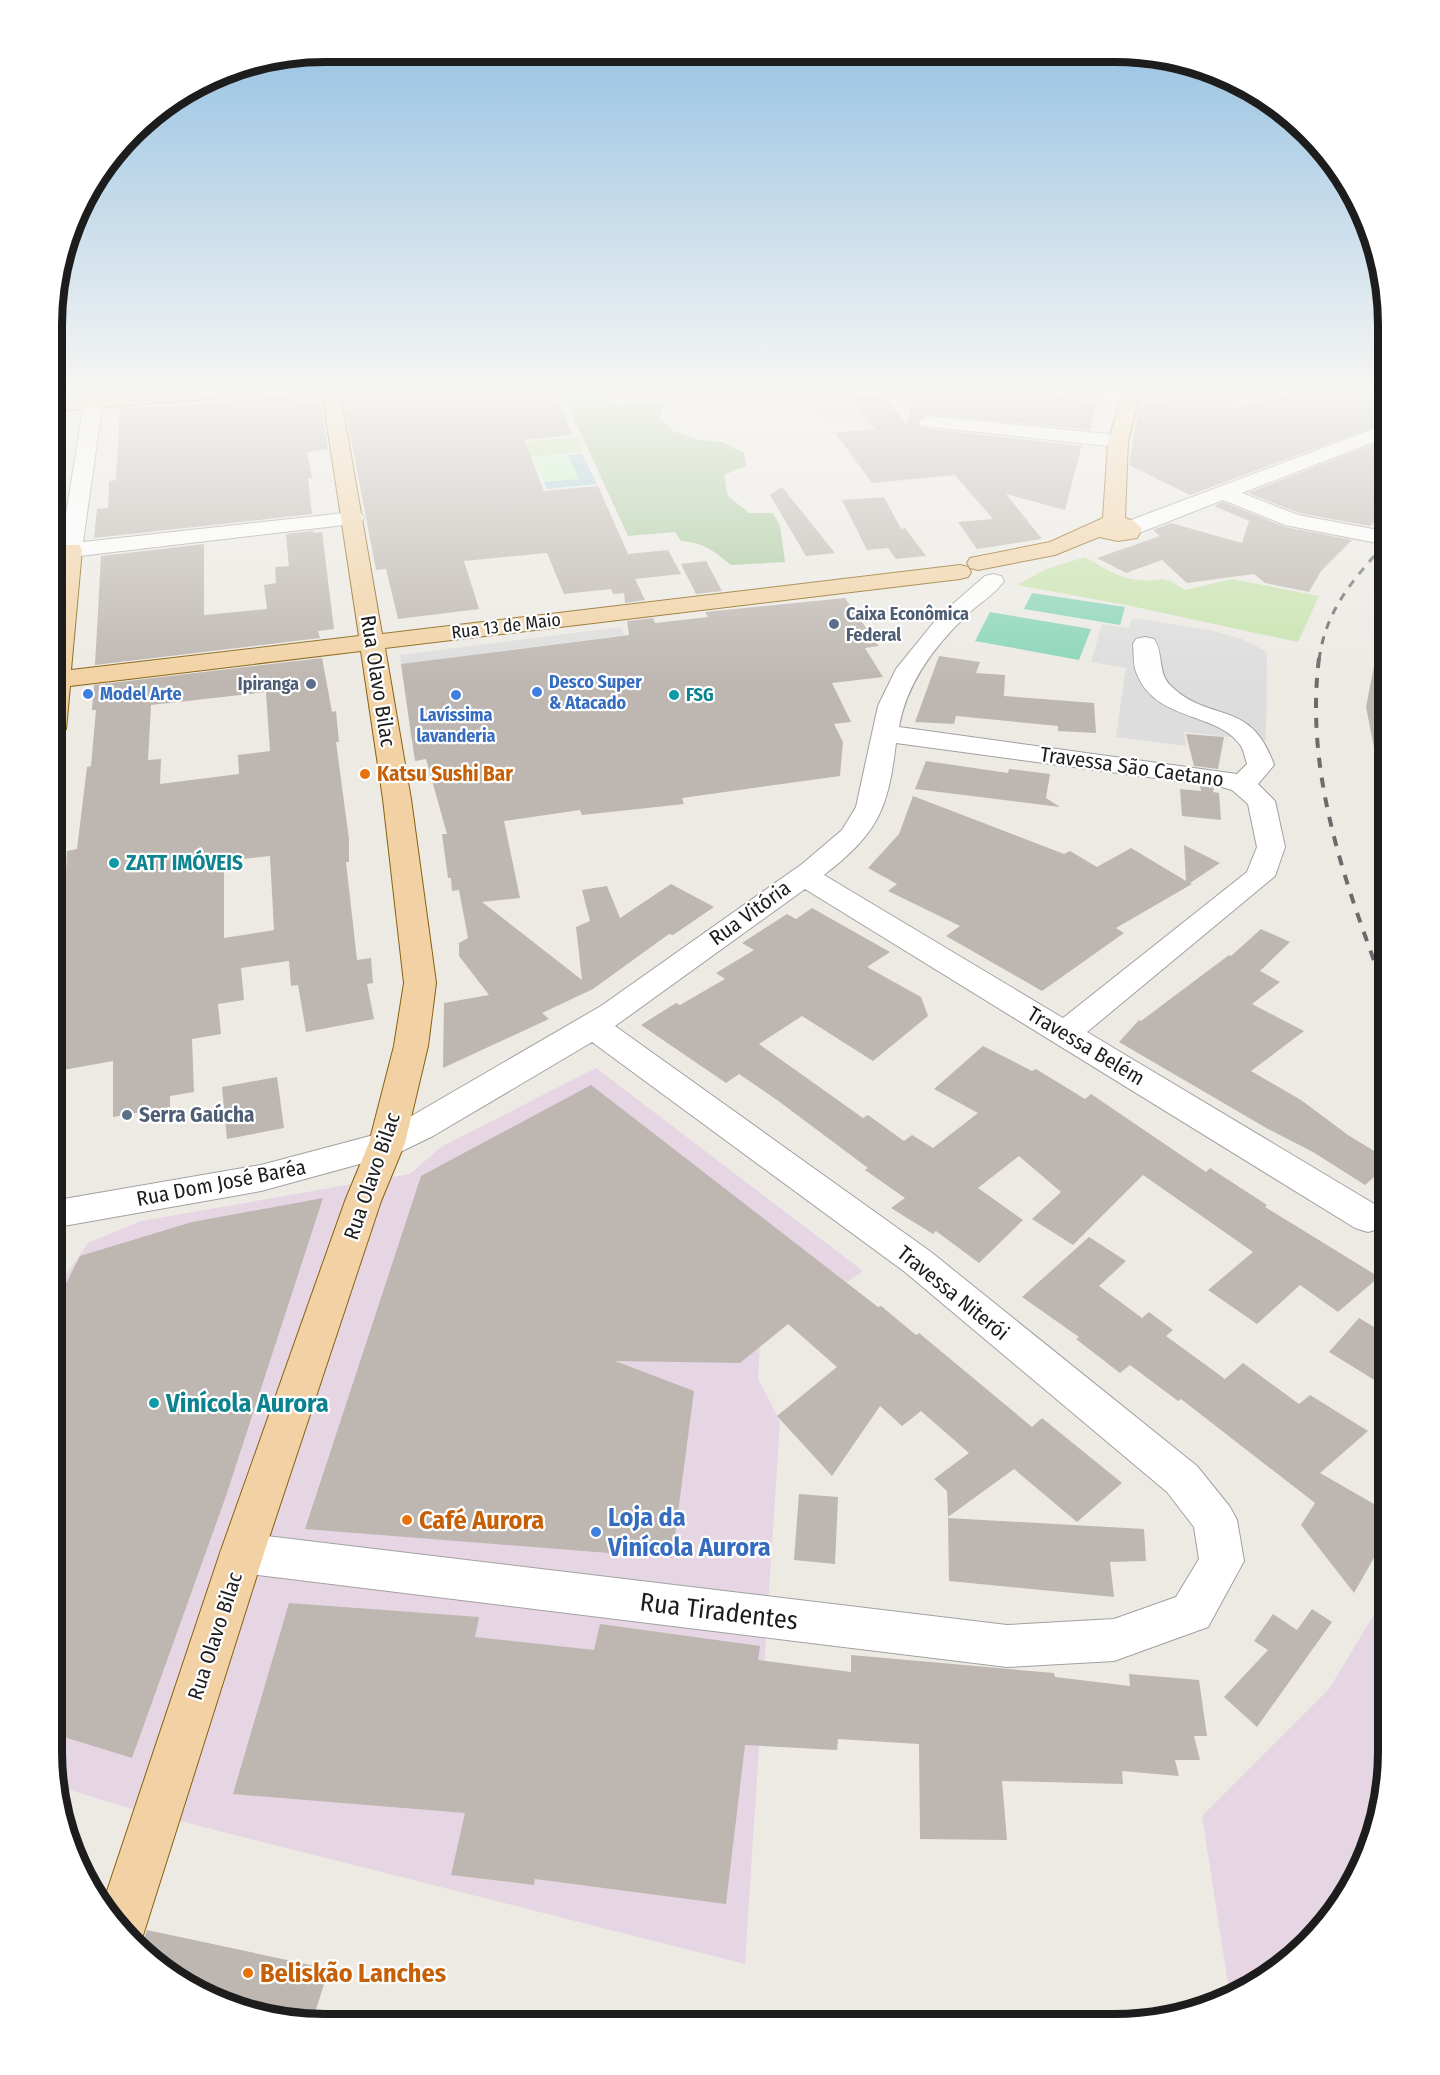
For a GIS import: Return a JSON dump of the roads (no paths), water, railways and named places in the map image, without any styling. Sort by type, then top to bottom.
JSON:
[{"type":"main road","name":"Rua Olavo Bilac","points":[[124,1920],[242,1553],[363,1201],[387,1143],[411,1046],[420,983],[372,641],[348,489]]},
{"type":"main road","points":[[1117,489],[1117,528]]},
{"type":"main road","name":"Rua 13 de Maio","points":[[62,678],[372,641],[982,574],[1117,528]]},
{"type":"street","points":[[75,489],[62,551],[353,518]]},
{"type":"street","points":[[1117,528],[1235,489]]},
{"type":"street","points":[[1224,493],[1293,520],[1378,536]]},
{"type":"street","name":"Rua Vitória","points":[[387,1143],[593,1026],[803,875],[851,837],[867,816],[876,798],[884,733],[892,706],[913,664],[964,603],[982,574]]},
{"type":"street","points":[[1145,644],[1146,666],[1150,679],[1161,693],[1242,730],[1259,749],[1261,765],[1242,784]]},
{"type":"street","name":"Travessa São Caetano","points":[[884,733],[1225,779],[1242,784],[1262,801],[1271,847],[1260,876],[1065,1033]]},
{"type":"street","name":"Travessa Belém","points":[[803,875],[1368,1218]]},
{"type":"street","name":"Travessa Niterói","points":[[593,1026],[918,1262],[1182,1479],[1215,1520],[1222,1561],[1192,1612]]},
{"type":"street","name":"Rua Dom José Baréa","points":[[62,1213],[254,1179],[326,1163],[387,1143]]},
{"type":"street","name":"Rua Tiradentes","points":[[242,1553],[1007,1646],[1114,1640],[1192,1612]]},
{"type":"railway","points":[[1319,660],[1328,624],[1336,608],[1354,580],[1378,552]]},
{"type":"railway","points":[[1319,658],[1316,703],[1318,747],[1324,790],[1345,875],[1378,970]]},
{"type":"place","name":"Caixa Econômica Federal","points":[[834,624]]},
{"type":"place","name":"Ipiranga","points":[[311,684]]},
{"type":"place","name":"Desco Super & Atacado","points":[[537,692]]},
{"type":"place","name":"Model Arte","points":[[88,694]]},
{"type":"place","name":"Lavíssima lavanderia","points":[[456,695]]},
{"type":"place","name":"FSG","points":[[674,695]]},
{"type":"place","name":"Katsu Sushi Bar","points":[[365,774]]},
{"type":"place","name":"ZATT IMÓVEIS","points":[[114,863]]},
{"type":"place","name":"Serra Gaúcha","points":[[127,1115]]},
{"type":"place","name":"Vinícola Aurora","points":[[154,1403]]},
{"type":"place","name":"Café Aurora","points":[[407,1520]]},
{"type":"place","name":"Loja da Vinícola Aurora","points":[[596,1532]]},
{"type":"place","name":"Beliskão Lanches","points":[[248,1973]]}]
